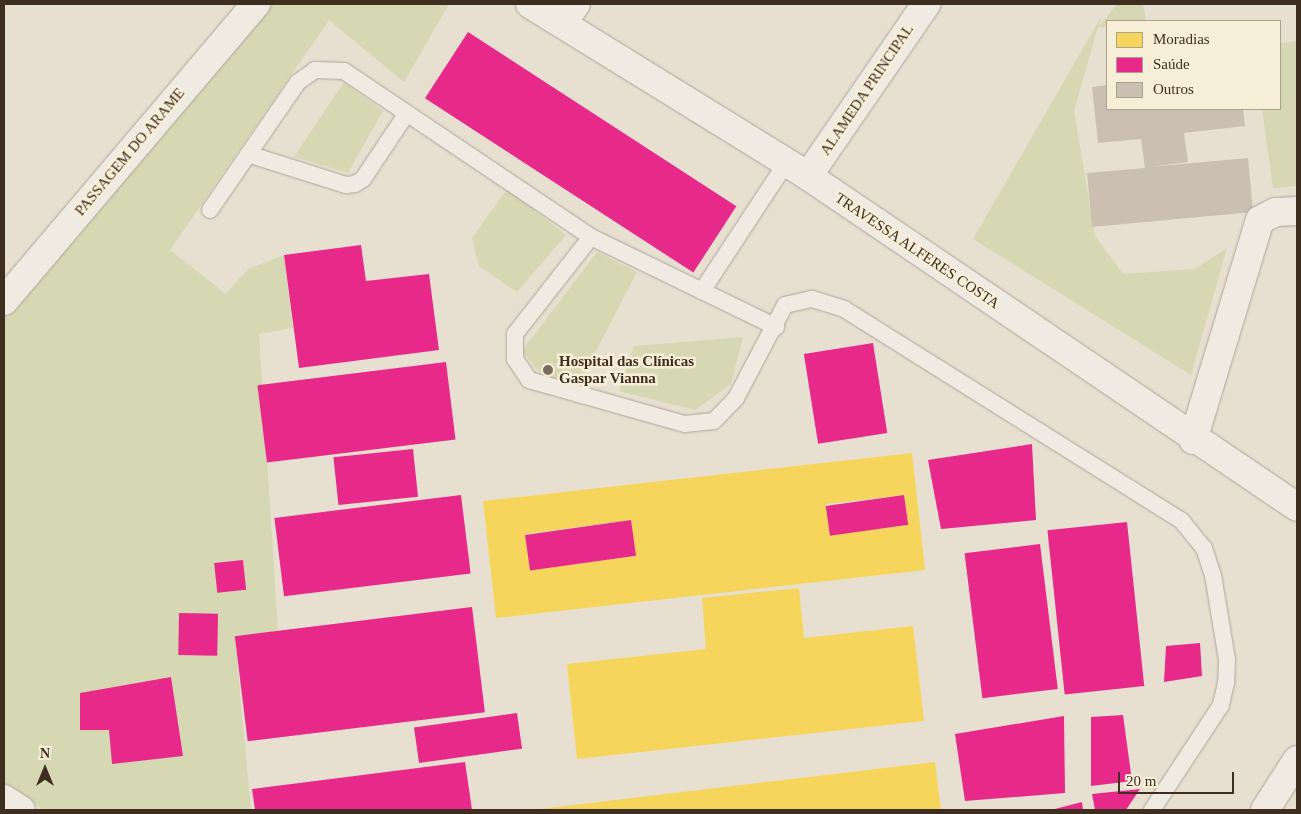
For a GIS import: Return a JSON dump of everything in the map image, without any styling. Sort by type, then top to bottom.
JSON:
[{"type":"street","name":"PASSAGEM DO ARAME","points":[[4,301],[256,4]]},
{"type":"street","name":"TRAVESSA ALFERES COSTA","points":[[530,4],[569,14],[1193,440],[1297,507]]},
{"type":"street","name":"ALAMEDA PRINCIPAL","points":[[797,170],[926,4]]},
{"type":"street","points":[[1193,440],[1260,220],[1276,212],[1297,210]]},
{"type":"street","points":[[1265,810],[1297,760]]},
{"type":"street","points":[[4,799],[21,810]]},
{"type":"lane","points":[[210,210],[298,82],[315,70],[344,71],[591,237],[776,327]]},
{"type":"lane","points":[[248,154],[346,185],[355,184],[363,179],[407,113]]},
{"type":"lane","points":[[702,291],[797,170]]},
{"type":"lane","points":[[591,237],[515,334],[515,359],[529,380],[685,424],[714,421],[736,398],[776,327],[785,305],[812,299],[844,309],[1181,520],[1204,548],[1213,575],[1228,660],[1226,683],[1221,705],[1152,810]]},
{"type":"green space","points":[[266,4],[449,4],[404,82],[329,20],[170,250],[226,294],[248,269],[284,255],[293,328],[259,334],[278,632],[235,637],[251,810],[43,810],[4,784],[4,313]]},
{"type":"green space","points":[[1117,4],[1143,4],[1146,20],[1106,20],[1106,27],[1098,27],[1074,111],[1095,236],[1123,274],[1195,269],[1227,248],[1191,375],[973,239],[1101,17],[1099,26]]},
{"type":"green space","points":[[1297,41],[1297,186],[1273,188],[1262,110],[1281,110],[1281,43]]},
{"type":"green space","points":[[344,82],[383,111],[348,173],[294,157]]},
{"type":"green space","points":[[507,189],[566,235],[517,292],[479,266],[472,238]]},
{"type":"green space","points":[[597,252],[637,272],[579,384],[541,374],[522,351]]},
{"type":"green space","points":[[743,337],[731,384],[695,410],[619,391],[634,346]]},
{"type":"building: Moradias","points":[[912,453],[925,570],[496,618],[483,501]],"holes":[[[904,495],[908,525],[830,534],[826,504]],[[631,520],[636,556],[530,570],[525,534]]]},
{"type":"building: Moradias","points":[[799,588],[804,638],[913,626],[924,721],[577,759],[567,664],[706,649],[702,598]]},
{"type":"building: Moradias","points":[[935,762],[941,810],[540,810],[540,809]]},
{"type":"building: Saúde","points":[[468,32],[736,206],[693,273],[425,98]]},
{"type":"building: Saúde","points":[[361,245],[366,281],[429,274],[439,350],[299,368],[284,255]]},
{"type":"building: Saúde","points":[[873,343],[887,433],[818,444],[804,354]]},
{"type":"building: Saúde","points":[[446,362],[456,439],[267,463],[257,385]]},
{"type":"building: Saúde","points":[[1032,444],[1036,520],[941,529],[928,460]]},
{"type":"building: Saúde","points":[[413,449],[418,497],[338,505],[333,457]]},
{"type":"building: Saúde","points":[[461,495],[471,573],[284,596],[274,518]]},
{"type":"building: Saúde","points":[[904,495],[908,525],[830,536],[826,506]]},
{"type":"building: Saúde","points":[[631,520],[636,556],[530,571],[525,535]]},
{"type":"building: Saúde","points":[[1127,522],[1144,686],[1065,694],[1047,530]]},
{"type":"building: Saúde","points":[[1040,544],[1058,689],[982,698],[965,553]]},
{"type":"building: Saúde","points":[[243,560],[246,590],[217,593],[214,563]]},
{"type":"building: Saúde","points":[[472,607],[485,712],[248,741],[235,636]]},
{"type":"building: Saúde","points":[[179,613],[218,614],[217,656],[178,655]]},
{"type":"building: Saúde","points":[[1200,643],[1202,676],[1164,682],[1166,646]]},
{"type":"building: Saúde","points":[[171,677],[183,756],[112,764],[109,730],[80,730],[80,693]]},
{"type":"building: Saúde","points":[[517,713],[522,749],[419,763],[414,727]]},
{"type":"building: Saúde","points":[[1123,715],[1132,781],[1091,786],[1091,717]]},
{"type":"building: Saúde","points":[[1064,716],[1065,793],[965,801],[955,734]]},
{"type":"building: Saúde","points":[[465,762],[472,810],[255,810],[252,789]]},
{"type":"building: Saúde","points":[[1140,789],[1126,810],[1095,810],[1092,794]]},
{"type":"building: Saúde","points":[[1082,802],[1083,810],[1051,810]]},
{"type":"building: Outros","points":[[1106,85],[1106,110],[1243,110],[1245,126],[1184,133],[1188,162],[1148,167],[1248,158],[1253,212],[1092,227],[1087,173],[1145,168],[1141,139],[1098,143],[1092,87]]},
{"type":"place","name":"Hospital das Clínicas Gaspar Vianna","points":[[548,370]]}]
